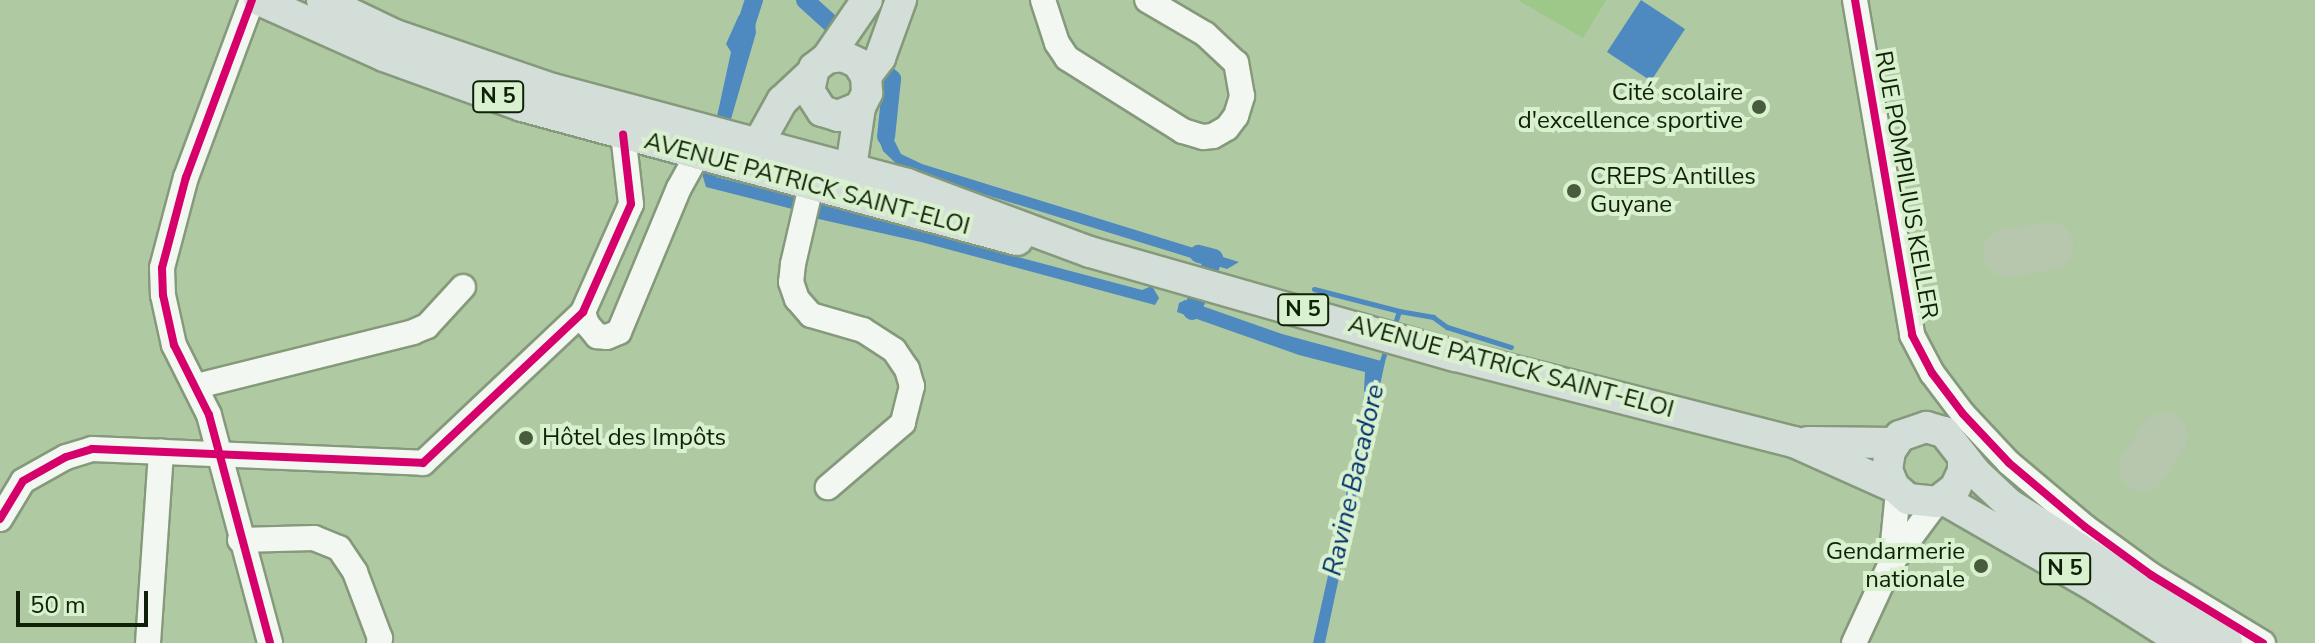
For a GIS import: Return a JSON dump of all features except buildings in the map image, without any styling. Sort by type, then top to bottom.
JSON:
[{"type":"main road","name":"AVENUE PATRICK SAINT-ELOI","points":[[259,0],[384,56],[624,144],[697,156],[751,156],[851,168],[907,184],[1090,252],[1456,356],[1794,442],[1896,489]]},
{"type":"main road","name":"AVENUE PATRICK SAINT-ELOI","points":[[322,0],[395,35],[482,65],[553,89],[720,135],[813,190],[1035,245],[1090,252]]},
{"type":"main road","points":[[859,114],[838,116],[822,111],[809,91],[830,52],[867,0]]},
{"type":"main road","points":[[813,190],[845,180],[851,168],[859,114],[873,69],[901,0]]},
{"type":"main road","points":[[720,135],[743,126],[782,101],[830,52]]},
{"type":"main road","points":[[830,52],[873,69]]},
{"type":"main road","points":[[751,156],[782,101]]},
{"type":"main road","points":[[859,114],[879,160],[907,184]]},
{"type":"main road","points":[[1917,428],[1935,429],[1951,438],[1963,458],[1960,480],[1940,501],[1919,503],[1896,489],[1887,460],[1894,443],[1917,428]]},
{"type":"main road","name":"AVENUE PATRICK SAINT-ELOI","points":[[1794,442],[1894,443]]},
{"type":"main road","name":"N 5","points":[[1963,458],[2009,504],[2035,523],[2227,643]]},
{"type":"main road","name":"N 5","points":[[1940,501],[2096,587],[2184,643]]},
{"type":"street","points":[[252,0],[186,177],[162,268],[163,295],[174,345],[197,386],[221,454],[240,540],[270,643]]},
{"type":"street","points":[[1043,0],[1057,43],[1067,58],[1183,131],[1203,137],[1213,136],[1227,128],[1236,116],[1242,96],[1236,63],[1205,34],[1147,0]]},
{"type":"street","name":"RUE POMPILIUS KELLER","points":[[1855,0],[1912,335],[1932,373],[1963,414],[2009,463],[2085,527],[2151,575],[2263,643]]},
{"type":"street","points":[[0,519],[23,481],[66,457],[92,449],[423,463],[583,312],[631,204],[624,144]]},
{"type":"street","points":[[583,312],[587,324],[597,336],[607,337],[619,332],[679,188],[697,156]]},
{"type":"street","points":[[813,190],[791,282],[797,299],[811,315],[863,330],[894,350],[907,369],[912,386],[903,423],[828,487]]},
{"type":"street","points":[[197,386],[413,332],[427,326],[463,287]]},
{"type":"street","points":[[148,643],[161,451]]},
{"type":"street","points":[[1890,565],[1896,489]]},
{"type":"street","points":[[1854,643],[1890,565],[1940,501]]},
{"type":"street","points":[[240,540],[314,538],[339,548],[355,572],[380,638],[379,643]]},
{"type":"green space","points":[[1518,0],[1606,0],[1583,38]]},
{"type":"water","points":[[1641,0],[1685,29],[1651,81],[1607,52]]},
{"type":"water","points":[[739,15],[755,22],[756,33],[731,119],[716,121],[731,52],[726,44]]},
{"type":"water","points":[[884,114],[897,118],[893,138],[901,154],[922,164],[1239,262],[1227,269],[902,169],[883,151],[879,140]]},
{"type":"water","points":[[700,167],[714,171],[716,177],[802,199],[800,211],[706,187]]},
{"type":"water","points":[[819,204],[1142,290],[1152,286],[1159,298],[1155,305],[921,242],[814,218]]},
{"type":"water","points":[[1185,300],[1282,334],[1385,362],[1325,643],[1313,643],[1353,463],[1363,409],[1365,372],[1299,355],[1177,312],[1179,303]]},
{"type":"waterway","name":"Ravine Bacadore","points":[[741,40],[754,0]]},
{"type":"waterway","points":[[805,0],[849,40]]},
{"type":"waterway","points":[[868,58],[892,79],[886,137]]},
{"type":"waterway","points":[[1192,311],[1214,258],[1199,254]]},
{"type":"waterway","points":[[1314,289],[1399,311],[1393,329]]},
{"type":"waterway","points":[[1399,311],[1433,317],[1447,327],[1511,347]]},
{"type":"waterway","points":[[1380,367],[1387,346]]},
{"type":"taxiway","points":[[2007,253],[2049,246]]},
{"type":"taxiway","points":[[2143,468],[2164,436]]},
{"type":"cycle path","points":[[252,0],[186,177],[162,268],[163,295],[174,345],[209,415],[270,643]]},
{"type":"cycle path","points":[[1855,0],[1912,335],[1932,373],[1963,414],[2009,463],[2085,527],[2151,575],[2263,643]]},
{"type":"cycle path","points":[[0,519],[23,481],[66,457],[92,449],[423,463],[583,312],[631,204],[623,134]]},
{"type":"place","name":"Cité scolaire d'excellence sportive","points":[[1759,107]]},
{"type":"place","name":"CREPS Antilles Guyane","points":[[1574,191]]},
{"type":"place","name":"Hôtel des Impôts","points":[[526,438]]},
{"type":"place","name":"Gendarmerie nationale","points":[[1981,566]]}]
